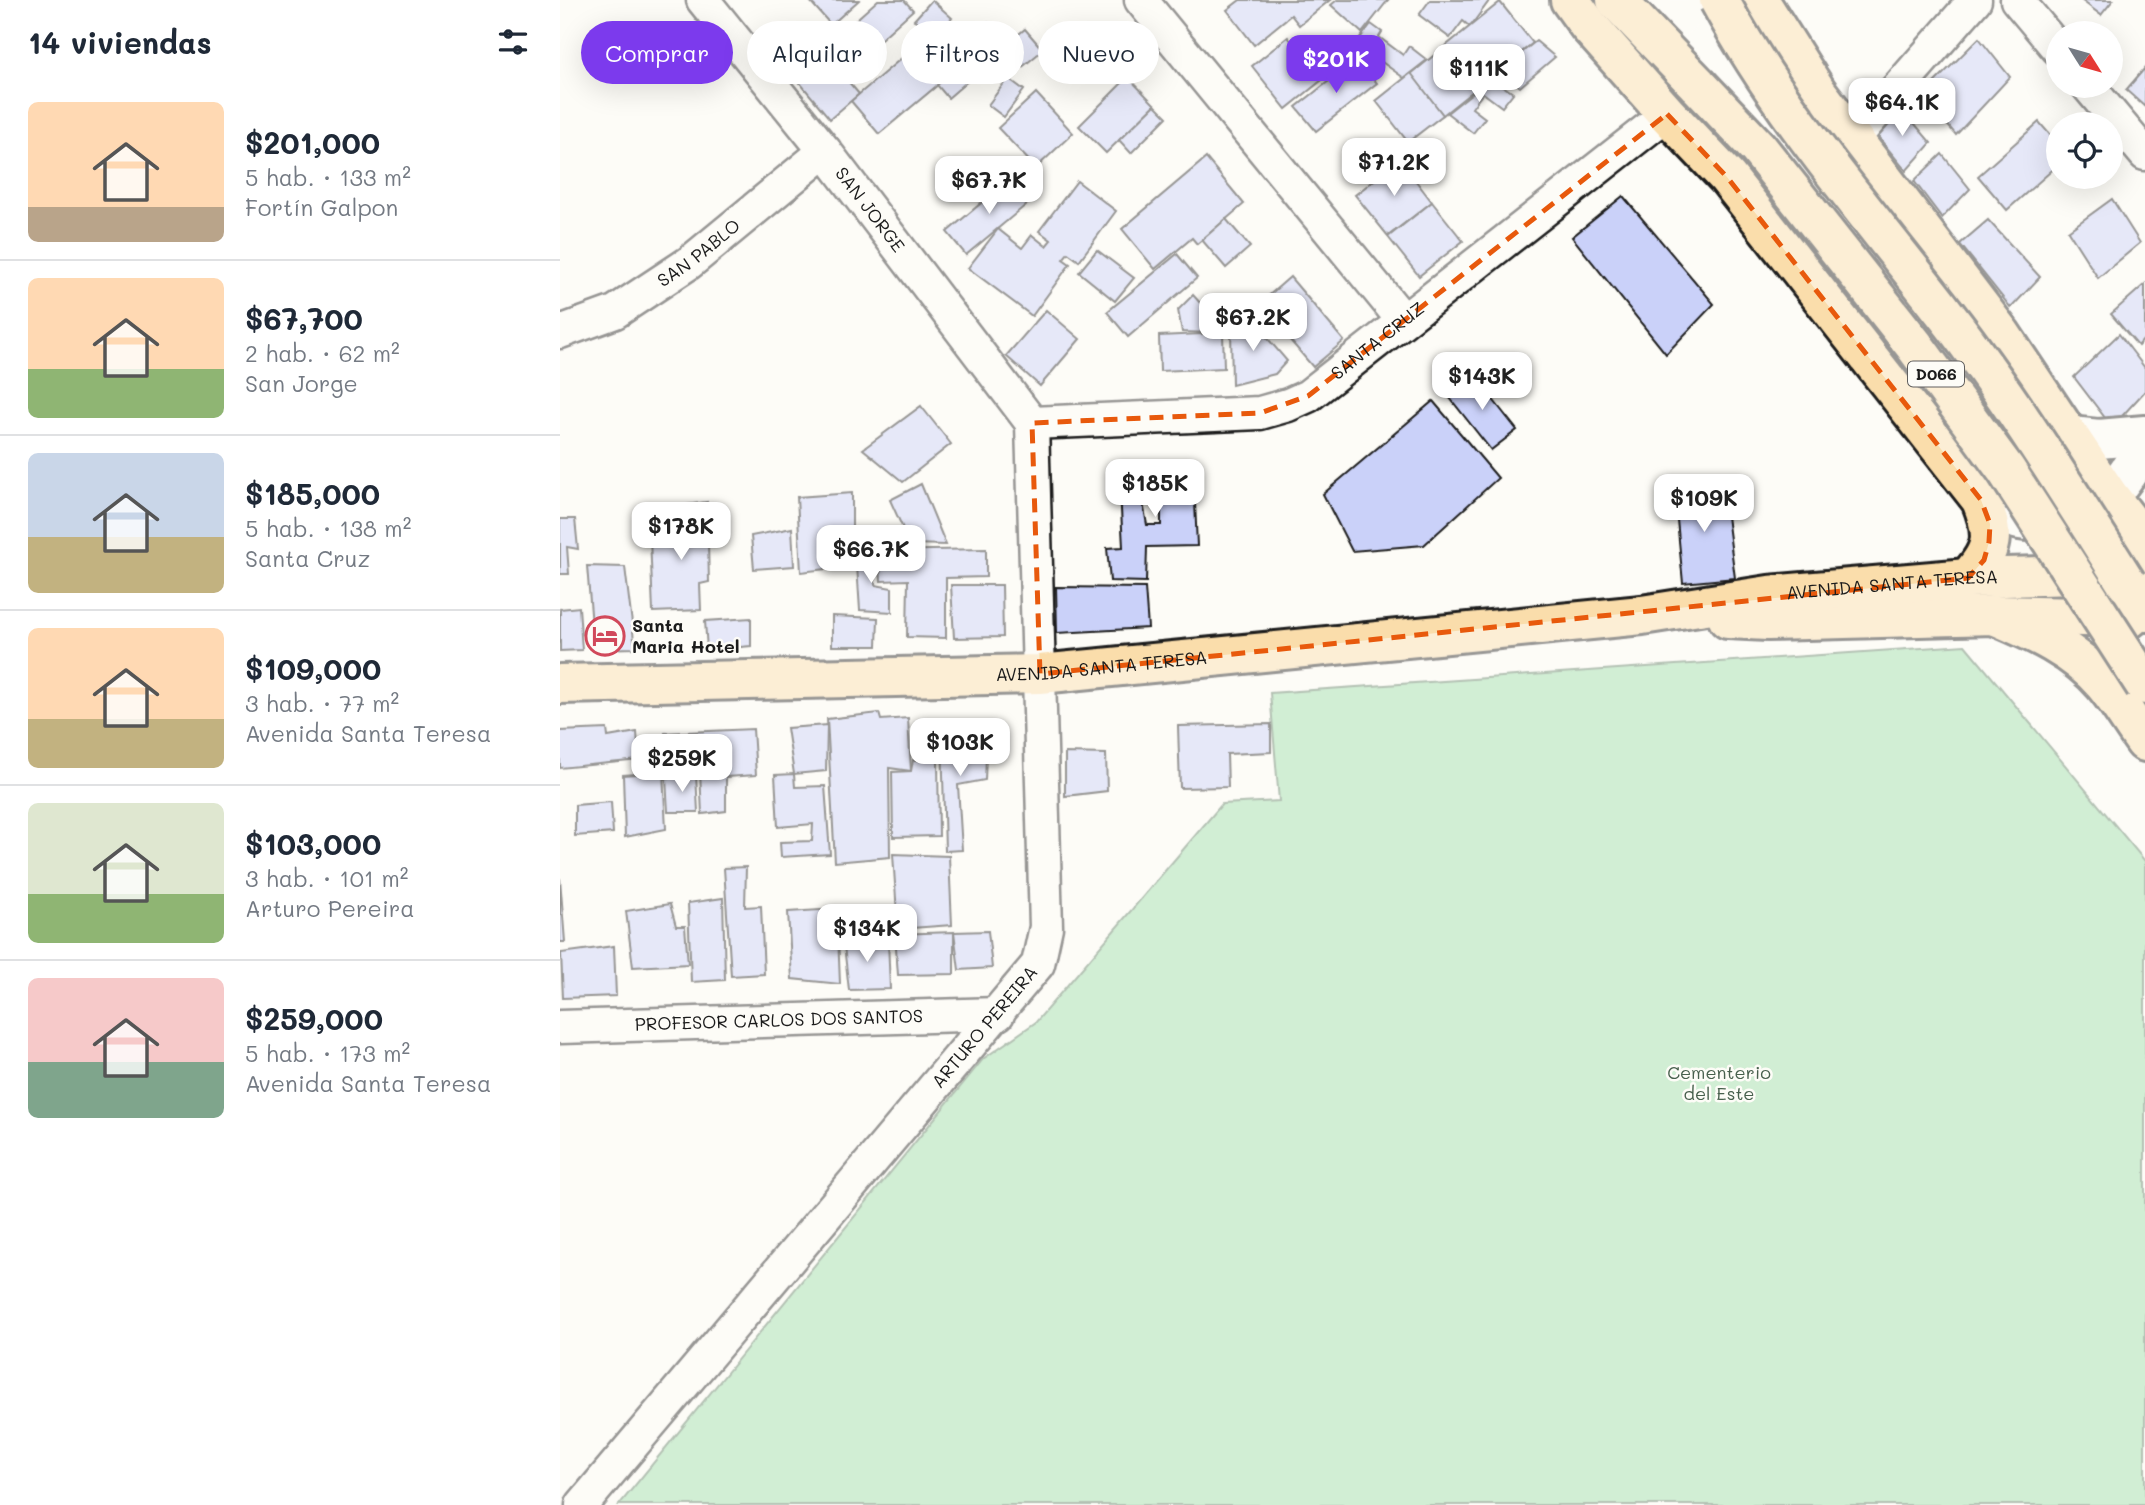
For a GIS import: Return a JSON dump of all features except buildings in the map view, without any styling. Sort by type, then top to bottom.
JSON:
[{"type":"main road","points":[[1570,0],[1588,25],[1727,177],[1981,500],[1990,524],[1989,542],[1984,559],[1968,578]]},
{"type":"main road","name":"D066","points":[[1616,0],[1758,148],[1914,345],[2006,470],[2145,685]]},
{"type":"main road","name":"D066","points":[[1719,0],[1740,38],[1794,121],[1948,317],[2037,444],[2145,612]]},
{"type":"main road","points":[[1759,0],[1818,92],[1972,295],[2071,436],[2109,496],[2145,542]]},
{"type":"main road","points":[[2071,436],[2099,439],[2145,435]]},
{"type":"main road","points":[[1981,500],[1999,512],[2022,521],[2057,518],[2092,507],[2109,496],[2145,448]]},
{"type":"main road","name":"AVENIDA SANTA TERESA","points":[[560,684],[1040,674],[1642,615],[1769,595],[1968,578],[2145,573]]},
{"type":"main road","name":"AVENIDA SANTA TERESA","points":[[1642,615],[1769,621],[1994,615],[2145,618]]},
{"type":"main road","points":[[1994,615],[2030,630],[2079,660],[2103,684],[2145,742]]},
{"type":"street","name":"SAN JORGE","points":[[703,0],[825,151],[1032,423]]},
{"type":"street","points":[[1141,0],[1403,320]]},
{"type":"street","points":[[1854,138],[1975,0]]},
{"type":"street","points":[[2017,0],[2046,35]]},
{"type":"street","points":[[2098,98],[2145,154]]},
{"type":"street","name":"SANTA CRUZ","points":[[1032,423],[1269,411],[1308,396],[1667,114]]},
{"type":"street","name":"SAN PABLO","points":[[560,332],[615,312],[689,263],[825,151]]},
{"type":"street","name":"ARTURO PEREIRA","points":[[582,1505],[1038,964],[1046,927],[1032,423]]},
{"type":"street","name":"PROFESOR CARLOS DOS SANTOS","points":[[560,1027],[998,1014]]},
{"type":"highlighted area","points":[[1667,114],[1727,177],[1981,500],[1990,524],[1989,542],[1984,560],[1968,578],[1040,674],[1032,423],[1260,413],[1308,396]]},
{"type":"green space","name":"Cementerio del Este","points":[[1965,645],[2145,861],[2145,1505],[619,1505],[983,1059],[1036,1022],[1222,804],[1279,801],[1270,693]]},
{"type":"pier","points":[[1633,0],[1700,0],[1707,18],[1684,38],[1663,29]]},
{"type":"place","name":"Santa Maria Hotel","points":[[605,636]]}]
